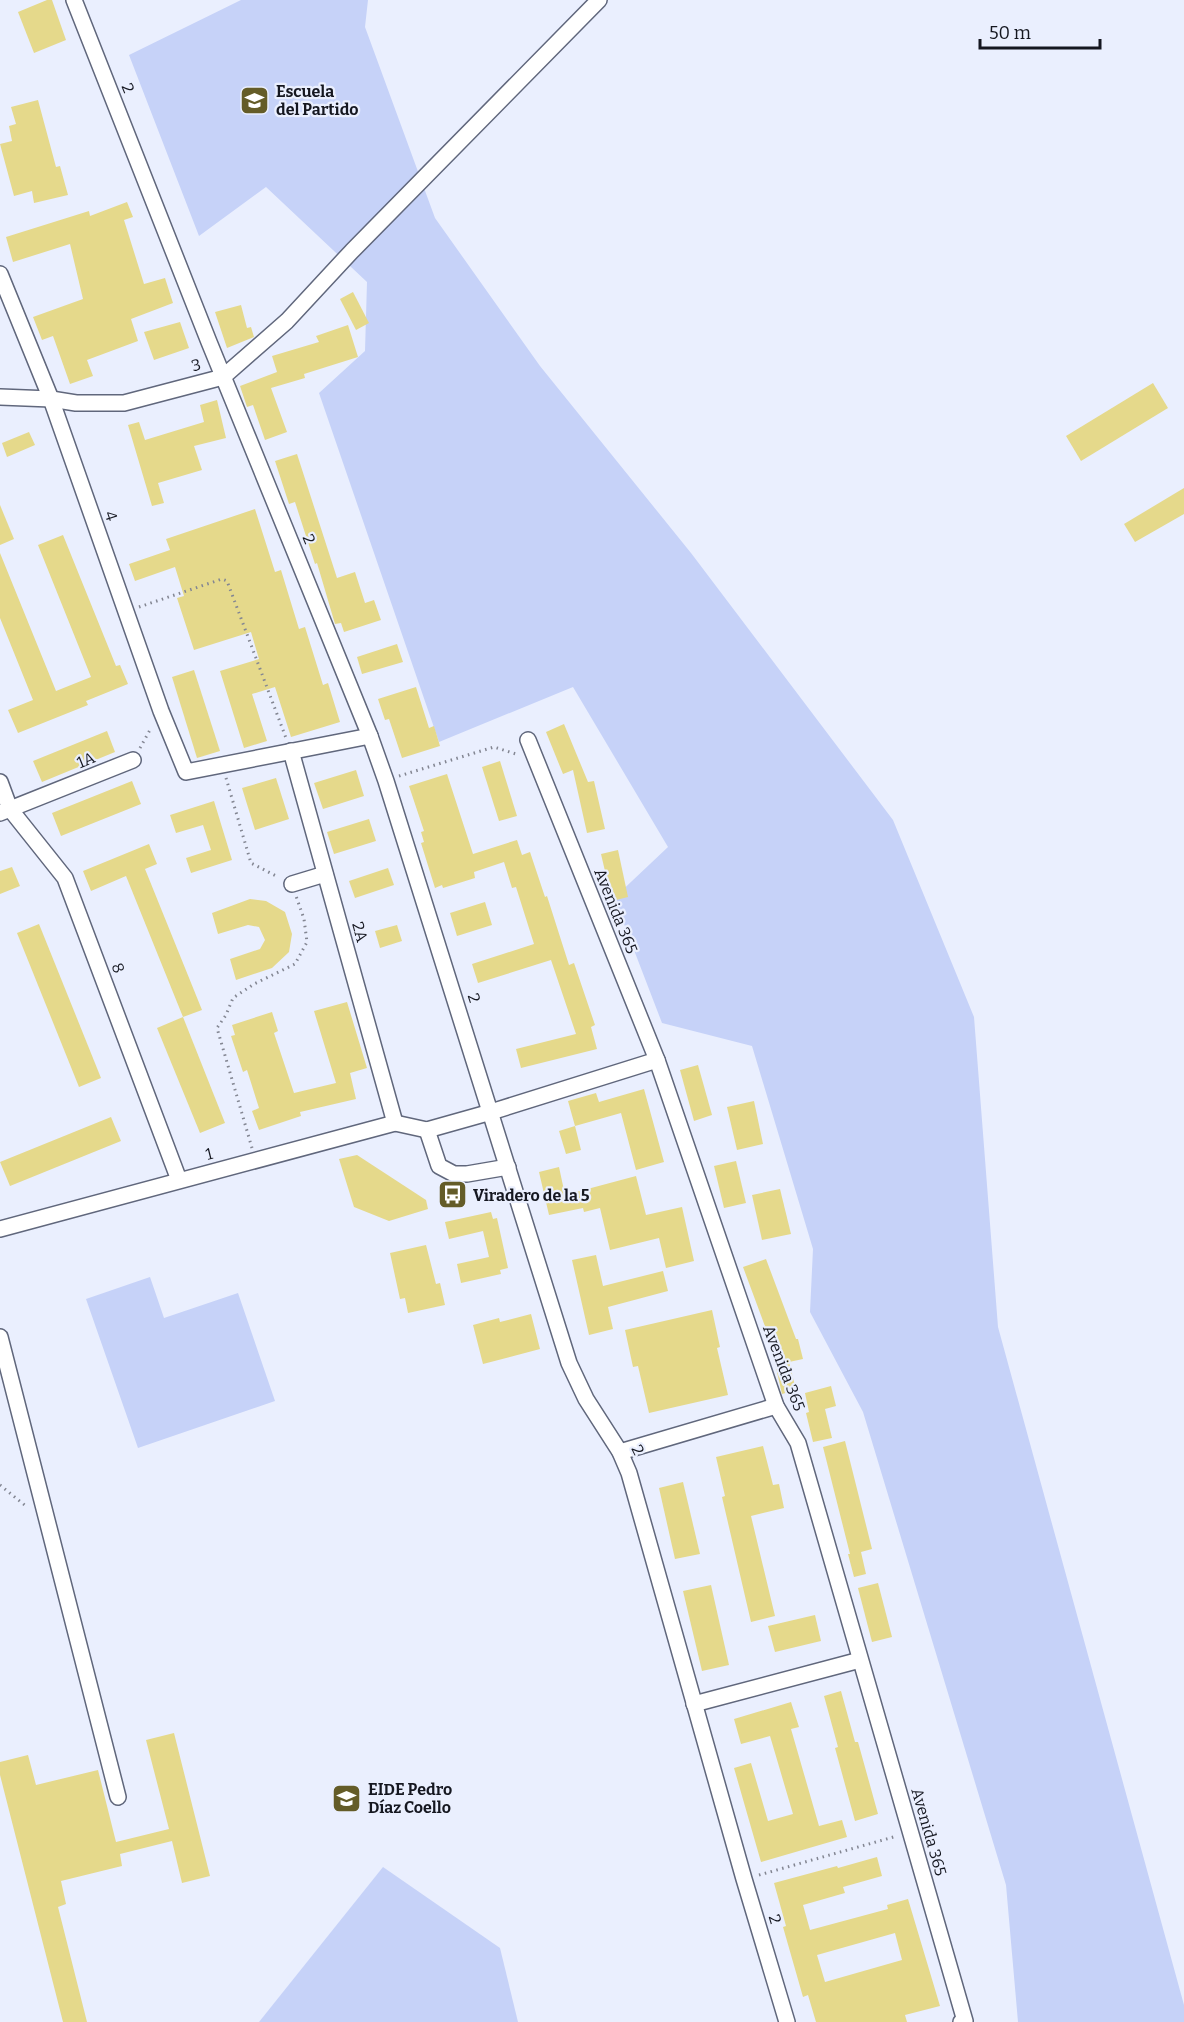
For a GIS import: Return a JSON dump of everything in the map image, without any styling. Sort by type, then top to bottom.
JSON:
[{"type":"street","name":"2","points":[[74,0],[223,377],[370,736],[386,781],[569,1363],[586,1399],[620,1452],[629,1473],[787,2022]]},
{"type":"street","name":"3","points":[[0,397],[51,399],[76,403],[124,403],[223,377],[286,321],[599,0]]},
{"type":"street","name":"4","points":[[0,274],[51,399],[160,711],[186,772],[222,765]]},
{"type":"street","points":[[222,765],[370,736]]},
{"type":"street","name":"Avenida 365","points":[[528,740],[657,1060],[776,1406],[798,1443],[963,2021]]},
{"type":"street","name":"2A","points":[[291,751],[395,1123]]},
{"type":"street","name":"1A","points":[[5,812],[133,760]]},
{"type":"street","name":"8","points":[[0,782],[5,812],[65,878],[179,1180]]},
{"type":"street","points":[[292,884],[325,874]]},
{"type":"street","name":"1","points":[[0,1228],[395,1123],[427,1130],[657,1060]]},
{"type":"street","points":[[427,1130],[439,1166],[454,1174],[508,1167]]},
{"type":"street","points":[[0,1337],[118,1797]]},
{"type":"street","points":[[620,1452],[776,1406]]},
{"type":"street","points":[[694,1704],[860,1660]]},
{"type":"path","points":[[126,611],[222,579],[227,581],[291,751]]},
{"type":"path","points":[[133,760],[160,711]]},
{"type":"path","points":[[386,781],[494,747],[536,760]]},
{"type":"path","points":[[222,765],[251,863],[292,884],[304,919],[307,942],[295,964],[254,984],[233,998],[226,1015],[217,1028],[255,1161]]},
{"type":"path","points":[[0,1485],[49,1524]]},
{"type":"path","points":[[744,1879],[910,1832]]},
{"type":"shaded area","points":[[241,0],[368,0],[365,27],[435,218],[540,366],[691,553],[893,820],[974,1017],[998,1327],[1184,2005],[1184,2022],[1018,2022],[1006,1885],[863,1412],[810,1312],[813,1249],[752,1046],[662,1023],[614,898],[668,847],[573,687],[439,742],[319,393],[365,351],[367,282],[266,187],[199,236],[129,55]]},
{"type":"shaded area","points":[[150,1277],[164,1318],[238,1293],[275,1401],[138,1448],[86,1299]]},
{"type":"shaded area","points":[[383,1867],[500,1948],[518,2022],[259,2022]]},
{"type":"building","points":[[52,0],[66,40],[34,53],[18,12]]},
{"type":"building","points":[[38,100],[56,167],[60,166],[68,195],[34,203],[32,191],[14,196],[0,144],[12,141],[9,126],[16,124],[11,107]]},
{"type":"building","points":[[127,202],[133,217],[124,220],[144,284],[165,278],[173,303],[131,319],[138,341],[87,360],[93,376],[70,384],[53,336],[42,340],[33,317],[83,299],[70,244],[13,262],[6,237],[89,211],[90,216]]},
{"type":"building","points":[[353,292],[369,323],[356,330],[340,299]]},
{"type":"building","points":[[241,305],[247,328],[251,327],[254,337],[227,348],[215,312]]},
{"type":"building","points":[[180,322],[189,348],[154,360],[144,332]]},
{"type":"building","points":[[348,325],[358,357],[304,374],[305,378],[271,388],[287,432],[265,440],[253,405],[247,407],[240,386],[277,372],[272,356],[319,342],[316,336]]},
{"type":"building","points":[[1153,383],[1168,408],[1081,461],[1066,436]]},
{"type":"building","points":[[217,400],[226,438],[194,446],[202,470],[158,483],[164,503],[152,506],[128,425],[139,422],[145,440],[204,422],[200,405]]},
{"type":"building","points":[[29,432],[35,445],[7,457],[2,443]]},
{"type":"building","points":[[297,454],[337,578],[355,572],[365,603],[374,600],[381,620],[344,632],[341,623],[335,624],[317,563],[315,564],[295,502],[289,504],[275,461]]},
{"type":"building","points":[[1184,488],[1184,514],[1135,542],[1124,524]]},
{"type":"building","points":[[0,505],[14,539],[0,545]]},
{"type":"building","points":[[255,509],[275,572],[281,570],[299,629],[305,627],[323,685],[328,683],[340,722],[291,737],[275,687],[252,694],[267,741],[244,748],[220,671],[259,659],[251,632],[194,650],[177,598],[184,596],[175,567],[135,581],[129,564],[170,550],[166,539]]},
{"type":"building","points":[[63,535],[116,666],[120,665],[128,684],[86,701],[88,705],[18,733],[8,710],[33,700],[0,618],[0,553],[56,691],[91,677],[38,545]]},
{"type":"building","points":[[397,644],[403,662],[362,674],[357,657]]},
{"type":"building","points":[[194,670],[220,751],[197,758],[172,677]]},
{"type":"building","points":[[416,687],[429,728],[434,726],[440,746],[402,758],[389,719],[385,720],[378,699]]},
{"type":"building","points":[[564,724],[588,782],[594,781],[605,829],[587,833],[573,770],[563,774],[546,732]]},
{"type":"building","points":[[107,731],[115,752],[42,782],[33,761]]},
{"type":"building","points":[[500,761],[517,816],[499,821],[482,767]]},
{"type":"building","points":[[356,770],[364,796],[323,809],[314,783]]},
{"type":"building","points":[[447,774],[473,854],[517,840],[522,855],[530,852],[569,965],[574,963],[595,1025],[591,1027],[597,1049],[521,1068],[516,1049],[576,1034],[551,960],[478,983],[472,964],[534,944],[516,887],[512,888],[504,862],[474,872],[475,878],[443,888],[442,885],[435,888],[421,843],[424,842],[421,832],[424,831],[409,786]]},
{"type":"building","points":[[276,778],[289,819],[255,830],[242,788]]},
{"type":"building","points":[[132,781],[141,804],[61,836],[52,813]]},
{"type":"building","points":[[214,801],[232,860],[191,873],[186,858],[211,850],[203,825],[176,833],[170,815]]},
{"type":"building","points":[[369,819],[376,841],[334,854],[327,832]]},
{"type":"building","points":[[149,844],[157,864],[145,869],[202,1010],[183,1017],[126,876],[91,891],[83,871]]},
{"type":"building","points":[[618,850],[628,897],[612,901],[601,854]]},
{"type":"building","points":[[12,867],[20,886],[0,894],[0,871]]},
{"type":"building","points":[[388,868],[394,885],[355,898],[349,881]]},
{"type":"building","points":[[250,899],[266,901],[285,912],[292,934],[289,952],[272,968],[236,980],[230,959],[260,949],[265,940],[259,927],[248,925],[218,934],[212,913]]},
{"type":"building","points":[[485,902],[492,925],[457,936],[450,913]]},
{"type":"building","points":[[39,924],[101,1078],[79,1087],[17,933]]},
{"type":"building","points":[[397,925],[402,941],[380,948],[375,931]]},
{"type":"building","points":[[347,1002],[367,1068],[350,1073],[356,1099],[300,1112],[301,1116],[259,1130],[252,1111],[259,1108],[247,1070],[243,1072],[231,1036],[235,1035],[232,1025],[272,1012],[278,1031],[274,1033],[294,1093],[336,1083],[314,1011]]},
{"type":"building","points":[[183,1017],[225,1123],[200,1133],[157,1028]]},
{"type":"building","points":[[698,1065],[712,1115],[694,1121],[680,1070]]},
{"type":"building","points":[[644,1089],[664,1162],[636,1170],[621,1113],[575,1126],[568,1101],[596,1093],[599,1102]]},
{"type":"building","points":[[754,1101],[763,1144],[737,1150],[727,1107]]},
{"type":"building","points":[[111,1117],[121,1141],[10,1186],[0,1162]]},
{"type":"building","points":[[575,1126],[581,1150],[566,1154],[559,1131]]},
{"type":"building","points":[[357,1155],[426,1200],[428,1209],[389,1221],[354,1207],[339,1159]]},
{"type":"building","points":[[736,1161],[746,1203],[724,1208],[714,1166]]},
{"type":"building","points":[[559,1167],[565,1195],[636,1176],[646,1215],[682,1207],[694,1261],[666,1268],[659,1238],[610,1250],[600,1208],[584,1212],[583,1208],[549,1215],[539,1172]]},
{"type":"building","points":[[780,1189],[791,1234],[762,1240],[752,1195]]},
{"type":"building","points":[[491,1212],[493,1219],[497,1218],[508,1268],[500,1270],[501,1274],[461,1283],[457,1264],[489,1257],[483,1231],[449,1239],[445,1222]]},
{"type":"building","points":[[426,1245],[436,1284],[440,1283],[445,1305],[408,1313],[405,1298],[400,1299],[390,1253]]},
{"type":"building","points":[[596,1255],[603,1286],[663,1271],[668,1291],[608,1307],[613,1329],[589,1335],[572,1260]]},
{"type":"building","points":[[766,1259],[796,1339],[798,1339],[803,1359],[789,1362],[796,1390],[782,1394],[769,1337],[743,1267]]},
{"type":"building","points":[[712,1310],[720,1347],[717,1348],[728,1395],[649,1413],[638,1366],[633,1367],[625,1330]]},
{"type":"building","points":[[531,1314],[540,1349],[483,1364],[473,1325],[499,1318],[500,1322]]},
{"type":"building","points":[[831,1386],[836,1406],[825,1409],[832,1438],[813,1442],[806,1413],[809,1412],[805,1393]]},
{"type":"building","points":[[845,1441],[872,1549],[861,1552],[866,1574],[854,1577],[823,1447]]},
{"type":"building","points":[[763,1446],[773,1485],[779,1484],[784,1508],[751,1516],[775,1616],[751,1622],[722,1497],[725,1496],[716,1457]]},
{"type":"building","points":[[683,1482],[700,1554],[675,1559],[659,1488]]},
{"type":"building","points":[[878,1583],[892,1637],[872,1642],[858,1588]]},
{"type":"building","points":[[711,1585],[729,1665],[702,1671],[683,1591]]},
{"type":"building","points":[[815,1615],[821,1641],[775,1652],[768,1626]]},
{"type":"building","points":[[841,1691],[878,1814],[855,1821],[835,1748],[838,1747],[824,1696]]},
{"type":"building","points":[[791,1702],[799,1727],[791,1729],[819,1826],[842,1820],[847,1837],[761,1862],[734,1768],[751,1763],[768,1821],[793,1814],[770,1736],[741,1744],[734,1719]]},
{"type":"building","points":[[174,1733],[210,1876],[182,1883],[172,1841],[120,1854],[122,1866],[61,1881],[66,1904],[58,1907],[87,2022],[63,2022],[0,1775],[0,1762],[28,1755],[36,1785],[98,1770],[116,1842],[169,1829],[146,1740]]},
{"type":"building","points":[[877,1857],[882,1876],[843,1887],[845,1893],[803,1905],[810,1930],[888,1909],[887,1905],[908,1899],[940,2006],[905,2015],[907,2022],[816,2022],[808,1995],[803,1997],[783,1927],[786,1926],[774,1883],[837,1866],[838,1868]],"holes":[[[895,1933],[902,1960],[825,1982],[817,1955]]]},
{"type":"place","name":"Escuela del Partido","points":[[255,100]]},
{"type":"place","name":"Viradero de la 5","points":[[452,1195]]},
{"type":"place","name":"EIDE Pedro Díaz Coello","points":[[347,1798]]}]
